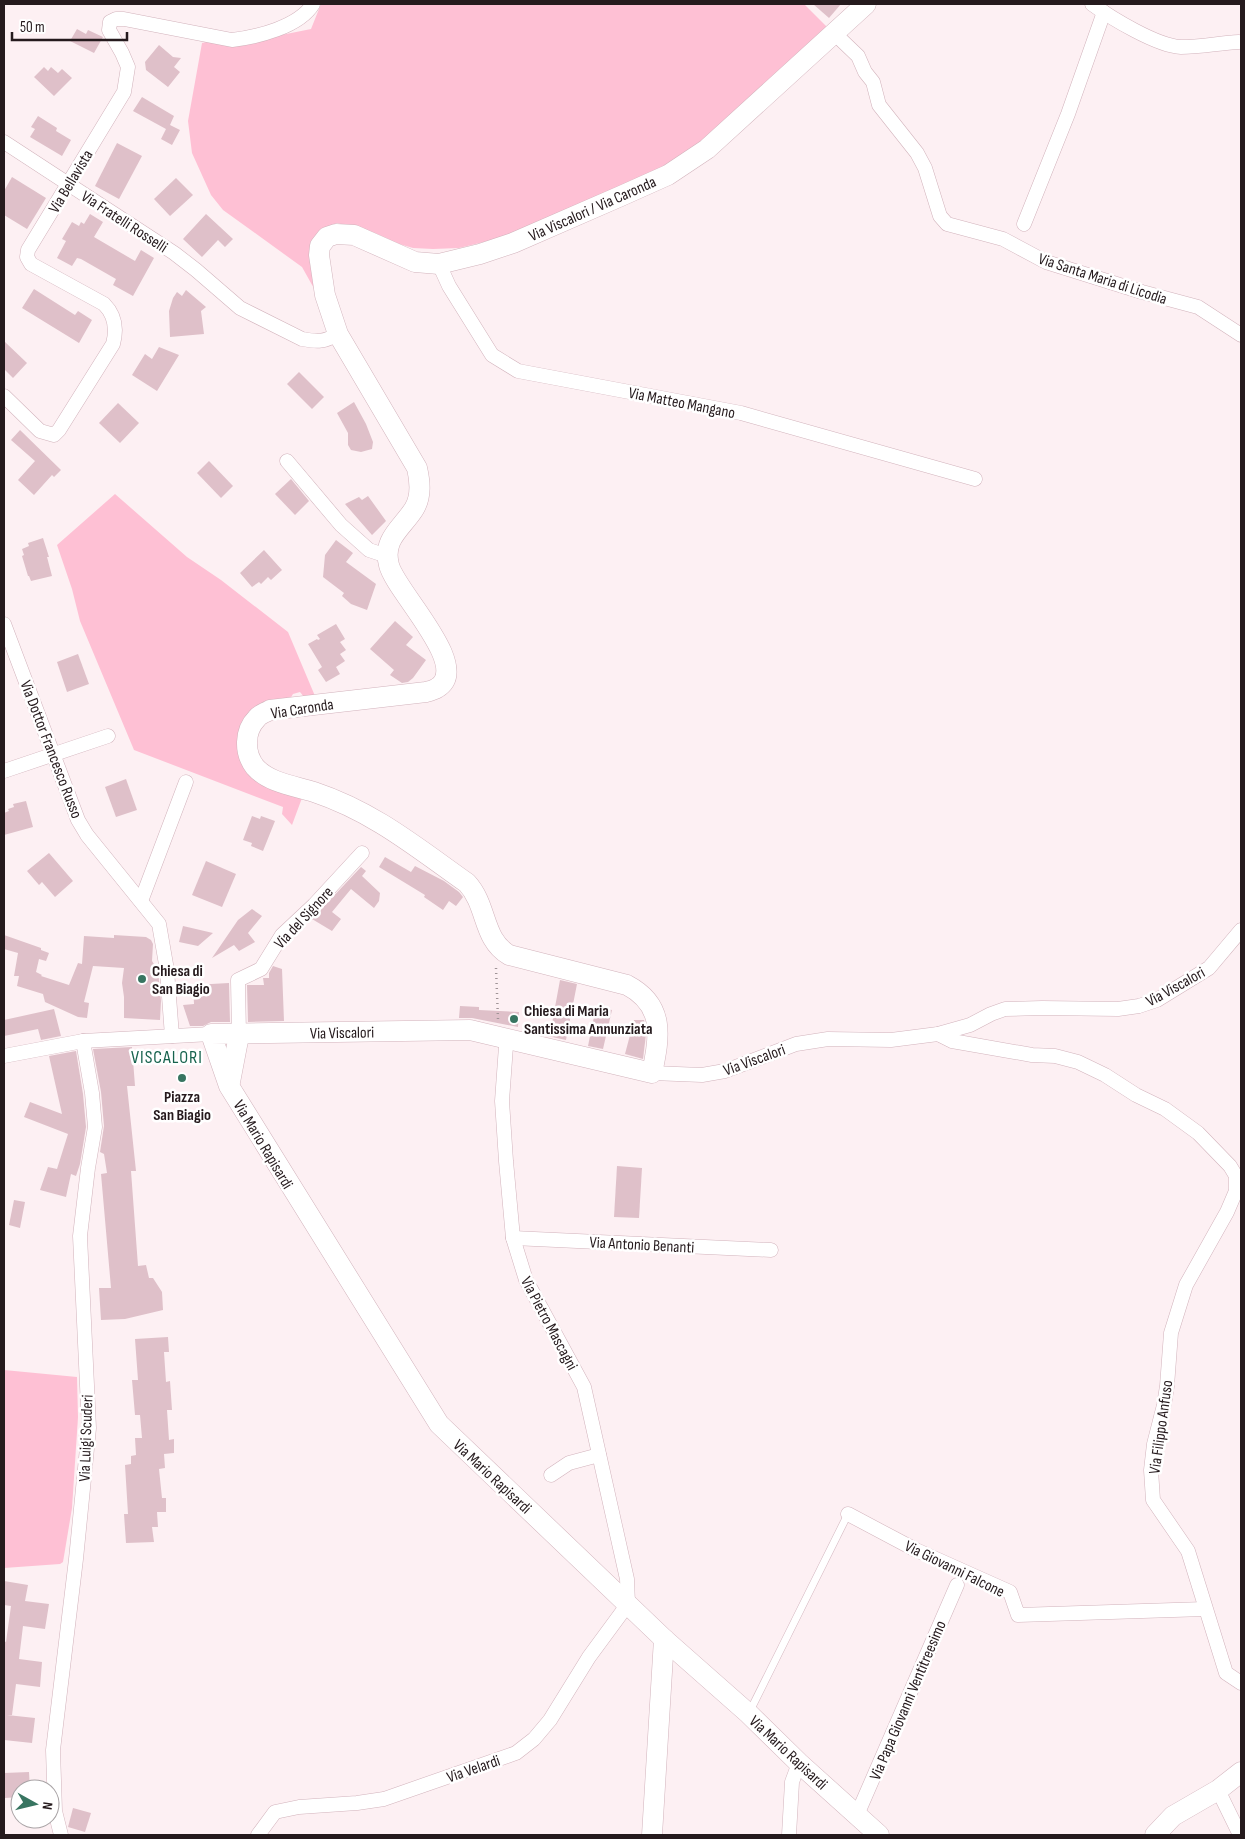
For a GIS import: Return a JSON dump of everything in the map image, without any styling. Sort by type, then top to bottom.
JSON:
[{"type":"street","name":"Via Bellavista","points":[[4,396],[40,430],[54,434],[59,430],[112,344],[115,334],[112,312],[108,308],[31,264],[27,257],[28,250],[124,92],[128,67],[109,30],[110,22],[116,19],[124,19],[232,40],[248,38],[285,26],[300,18],[313,4]]},
{"type":"street","points":[[834,33],[866,4]]},
{"type":"street","points":[[1092,4],[1114,20],[1168,45],[1181,47],[1239,42]]},
{"type":"street","points":[[1024,224],[1068,114],[1104,12]]},
{"type":"street","name":"Via Viscalori / Via Caronda","points":[[338,334],[325,295],[319,255],[320,246],[327,237],[336,234],[354,235],[415,262],[439,264],[514,243],[621,196],[683,166],[707,149],[834,33]]},
{"type":"street","name":"Via Santa Maria di Licodia","points":[[834,33],[858,56],[865,72],[873,82],[879,105],[918,152],[940,216],[946,224],[1004,239],[1046,262],[1142,292],[1198,307],[1241,335]]},
{"type":"street","name":"Via Fratelli Rosselli","points":[[4,142],[174,253],[240,308],[302,338],[314,341],[327,340],[338,334]]},
{"type":"street","name":"Via Matteo Mangano","points":[[439,264],[449,286],[492,355],[518,371],[741,414],[975,478]]},
{"type":"street","points":[[287,461],[341,525],[369,550],[387,556],[388,545],[393,534],[414,508],[419,495],[420,483],[417,468],[338,334]]},
{"type":"street","name":"Via Caronda","points":[[387,556],[395,581],[438,642],[446,660],[444,681],[438,688],[426,692],[270,710],[258,716],[247,735],[249,757],[254,766],[269,778],[341,801],[374,818],[468,883],[478,896],[493,941],[499,949]]},
{"type":"street","name":"Via Dottor Francesco Russo","points":[[4,624],[78,820],[87,835],[159,924],[167,970],[172,1036]]},
{"type":"street","points":[[4,770],[108,736]]},
{"type":"street","points":[[141,901],[186,782]]},
{"type":"street","name":"Via del Signore","points":[[239,1035],[238,980],[261,969],[282,936],[314,905],[362,853]]},
{"type":"street","name":"Via Viscalori","points":[[211,1034],[470,1030],[504,1036],[652,1073],[702,1075],[725,1071],[796,1044],[828,1039],[891,1040],[938,1034],[970,1025],[1005,1009],[1118,1009],[1140,1006],[1157,1000],[1209,968],[1241,930]]},
{"type":"street","points":[[499,949],[508,955],[627,986],[640,992],[649,1003],[656,1017],[657,1048],[652,1073]]},
{"type":"street","points":[[4,1056],[83,1041],[211,1034]]},
{"type":"street","name":"Via Mario Rapisardi","points":[[211,1034],[229,1086],[439,1424],[664,1639],[749,1714],[799,1763],[879,1835]]},
{"type":"street","name":"Via Filippo Anfuso","points":[[938,1034],[952,1041],[1032,1055],[1055,1056],[1078,1062],[1165,1109],[1198,1133],[1230,1166],[1236,1176],[1236,1191],[1227,1212],[1186,1285],[1171,1333],[1167,1386],[1154,1444],[1151,1470],[1153,1500],[1188,1551],[1226,1673],[1241,1683]]},
{"type":"street","points":[[229,1086],[239,1035]]},
{"type":"street","name":"Via Pietro Mascagni","points":[[504,1036],[506,1046],[502,1101],[514,1238],[526,1280],[584,1387],[628,1579],[628,1604]]},
{"type":"street","name":"Via Luigi Scuderi","points":[[61,1835],[55,1811],[53,1750],[76,1560],[89,1428],[80,1236],[95,1127],[92,1093],[83,1041]]},
{"type":"street","name":"Via Antonio Benanti","points":[[514,1238],[771,1250]]},
{"type":"street","points":[[551,1475],[570,1464],[599,1455]]},
{"type":"street","name":"Via Giovanni Falcone","points":[[848,1514],[916,1550],[1010,1592],[1018,1615],[1205,1609]]},
{"type":"street","name":"Via Papa Giovanni Ventitreesimo","points":[[857,1815],[956,1585]]},
{"type":"street","name":"Via Velardi","points":[[258,1835],[275,1812],[299,1806],[358,1803],[384,1799],[516,1753],[534,1739],[550,1720],[589,1657],[628,1604]]},
{"type":"street","points":[[652,1835],[664,1639]]},
{"type":"street","points":[[788,1835],[792,1782],[799,1763]]},
{"type":"street","points":[[1154,1835],[1174,1816],[1218,1790],[1241,1772]]},
{"type":"street","points":[[1218,1790],[1240,1835]]},
{"type":"lane","points":[[749,1714],[848,1514]]},
{"type":"path","points":[[499,949],[495,962],[498,1004],[504,1036]]},
{"type":"shaded area","points":[[321,4],[804,4],[829,29],[686,157],[513,238],[492,240],[459,248],[433,249],[413,248],[375,233],[337,223],[321,230],[316,292],[302,267],[223,210],[211,195],[192,153],[188,121],[202,43],[211,41],[231,45],[311,29]]},
{"type":"shaded area","points":[[115,494],[187,557],[221,580],[288,632],[315,696],[304,697],[300,692],[293,694],[239,747],[302,798],[292,825],[282,814],[283,807],[134,750],[80,621],[72,589],[57,545]]},
{"type":"shaded area","points":[[4,1370],[77,1377],[78,1417],[72,1508],[63,1562],[60,1564],[4,1568]]},
{"type":"building","points":[[813,4],[841,4],[829,18]]},
{"type":"building","points":[[77,29],[86,34],[88,30],[103,37],[94,53],[70,41]]},
{"type":"building","points":[[159,45],[173,57],[181,58],[174,67],[180,72],[168,87],[146,70],[145,62]]},
{"type":"building","points":[[44,67],[48,71],[51,67],[58,73],[62,69],[72,78],[54,96],[34,77]]},
{"type":"building","points":[[142,97],[174,116],[170,125],[180,130],[172,145],[161,139],[166,129],[133,111]]},
{"type":"building","points":[[38,116],[57,128],[56,131],[71,140],[62,156],[30,137],[35,129],[31,127]]},
{"type":"building","points":[[117,143],[142,156],[119,199],[95,186]]},
{"type":"building","points":[[12,177],[46,198],[27,229],[4,215],[4,191]]},
{"type":"building","points":[[176,178],[193,195],[170,216],[154,199]]},
{"type":"building","points":[[90,214],[103,222],[94,237],[135,261],[141,250],[154,258],[133,296],[113,285],[116,279],[81,259],[77,258],[72,266],[57,258],[66,241],[62,239],[72,222],[79,226],[81,222],[84,224]]},
{"type":"building","points":[[206,214],[233,239],[225,247],[218,240],[202,257],[183,239]]},
{"type":"building","points":[[34,289],[75,315],[78,311],[92,320],[79,343],[22,308]]},
{"type":"building","points":[[186,290],[206,307],[201,311],[204,334],[170,337],[169,311],[173,298],[177,292],[182,296]]},
{"type":"building","points":[[4,341],[27,363],[13,378],[4,369]]},
{"type":"building","points":[[159,347],[179,355],[157,391],[132,375],[145,354],[152,359]]},
{"type":"building","points":[[299,372],[324,397],[312,409],[287,384]]},
{"type":"building","points":[[354,402],[373,442],[372,449],[361,452],[351,450],[348,445],[348,433],[337,413]]},
{"type":"building","points":[[118,403],[139,423],[120,443],[99,423]]},
{"type":"building","points":[[20,430],[61,470],[54,477],[52,475],[34,495],[18,480],[35,461],[11,440]]},
{"type":"building","points":[[209,461],[233,486],[221,498],[197,473]]},
{"type":"building","points":[[291,479],[309,501],[295,515],[275,494]]},
{"type":"building","points":[[368,496],[386,521],[372,535],[345,504],[359,497],[362,500]]},
{"type":"building","points":[[43,538],[52,576],[31,581],[22,556],[24,555],[22,549],[29,546],[28,543]]},
{"type":"building","points":[[336,540],[353,553],[346,562],[376,584],[367,610],[351,604],[342,596],[344,593],[323,577],[325,555]]},
{"type":"building","points":[[264,550],[282,570],[271,580],[268,577],[261,584],[259,582],[252,587],[240,573]]},
{"type":"building","points":[[395,621],[413,637],[406,645],[426,660],[413,678],[408,682],[402,683],[390,675],[394,670],[370,649]]},
{"type":"building","points":[[336,624],[345,639],[340,642],[346,650],[340,654],[345,661],[336,667],[340,674],[326,682],[318,670],[322,667],[308,644],[320,639],[317,635]]},
{"type":"building","points":[[78,654],[89,684],[67,692],[57,662]]},
{"type":"building","points":[[126,779],[137,810],[116,817],[105,787]]},
{"type":"building","points":[[26,801],[33,827],[4,835],[4,813],[14,807],[13,804]]},
{"type":"building","points":[[252,816],[260,819],[261,816],[275,821],[263,851],[251,846],[252,843],[243,840]]},
{"type":"building","points":[[49,853],[73,881],[55,897],[42,882],[39,885],[27,871]]},
{"type":"building","points":[[385,857],[411,872],[415,866],[444,881],[463,897],[456,906],[449,901],[443,910],[424,897],[425,895],[379,867]]},
{"type":"building","points":[[206,861],[236,874],[222,907],[192,895]]},
{"type":"building","points":[[361,867],[366,871],[362,876],[380,893],[379,901],[374,908],[351,889],[332,912],[341,919],[332,931],[312,919]]},
{"type":"building","points":[[252,909],[262,916],[248,933],[255,942],[239,951],[234,945],[212,958],[238,920]]},
{"type":"building","points":[[183,926],[213,933],[198,946],[179,942]]},
{"type":"building","points":[[4,935],[41,948],[41,950],[49,953],[46,961],[39,959],[36,972],[41,976],[69,985],[78,963],[82,964],[84,936],[114,938],[114,935],[146,937],[153,944],[152,961],[158,971],[161,1001],[160,1020],[124,1018],[122,983],[124,968],[93,966],[84,1002],[89,1003],[87,1018],[78,1017],[45,1002],[43,994],[17,986],[19,976],[14,976],[18,953],[4,949]]},
{"type":"building","points":[[273,966],[282,969],[284,1021],[248,1022],[247,985],[264,985],[263,978],[269,978],[269,973]]},
{"type":"building","points":[[560,980],[577,984],[566,1040],[538,1034],[539,1027],[551,1029]]},
{"type":"building","points":[[229,983],[230,1022],[211,1022],[203,1026],[190,1026],[183,1005],[194,1004],[193,985]]},
{"type":"building","points":[[460,1006],[479,1007],[479,1010],[519,1012],[518,1027],[472,1018],[459,1018]]},
{"type":"building","points":[[596,1007],[612,1010],[603,1049],[588,1046]]},
{"type":"building","points":[[54,1009],[61,1036],[41,1040],[38,1029],[4,1036],[4,1020]]},
{"type":"building","points":[[634,1020],[644,1020],[646,1034],[643,1059],[625,1054]]},
{"type":"building","points":[[132,1047],[135,1086],[127,1086],[136,1171],[131,1171],[138,1266],[146,1265],[149,1278],[153,1278],[162,1292],[163,1310],[125,1319],[101,1320],[99,1288],[111,1288],[101,1174],[107,1173],[104,1154],[100,1152],[104,1126],[101,1092],[93,1049]]},
{"type":"building","points":[[76,1051],[86,1127],[80,1164],[76,1176],[71,1174],[66,1197],[40,1190],[48,1167],[57,1169],[68,1134],[24,1117],[30,1102],[62,1114],[49,1056]]},
{"type":"building","points":[[617,1166],[642,1168],[639,1218],[614,1217]]},
{"type":"building","points":[[14,1200],[25,1202],[20,1228],[9,1225]]},
{"type":"building","points":[[168,1337],[169,1352],[164,1352],[166,1382],[170,1381],[172,1410],[167,1410],[169,1440],[174,1439],[174,1453],[164,1454],[165,1468],[159,1469],[162,1498],[166,1498],[166,1512],[157,1512],[158,1527],[152,1527],[154,1542],[126,1543],[124,1514],[128,1514],[125,1465],[131,1464],[131,1456],[136,1455],[135,1438],[142,1438],[140,1415],[135,1415],[132,1380],[138,1380],[135,1339]]},
{"type":"building","points":[[4,1581],[28,1585],[25,1601],[49,1604],[45,1629],[23,1626],[19,1659],[42,1662],[40,1687],[16,1684],[12,1715],[7,1715],[35,1718],[32,1743],[4,1740],[4,1641],[6,1642],[11,1606],[4,1605]]},
{"type":"building","points":[[29,1772],[29,1779],[10,1779],[10,1798],[5,1798],[4,1773]]},
{"type":"building","points":[[73,1808],[91,1813],[85,1832],[68,1827]]},
{"type":"place","name":"Chiesa di San Biagio","points":[[142,979]]},
{"type":"place","name":"Chiesa di Maria Santissima Annunziata","points":[[514,1019]]},
{"type":"place","name":"Piazza San Biagio","points":[[182,1078]]},
{"type":"district","name":"VISCALORI","points":[[167,1057]]}]
